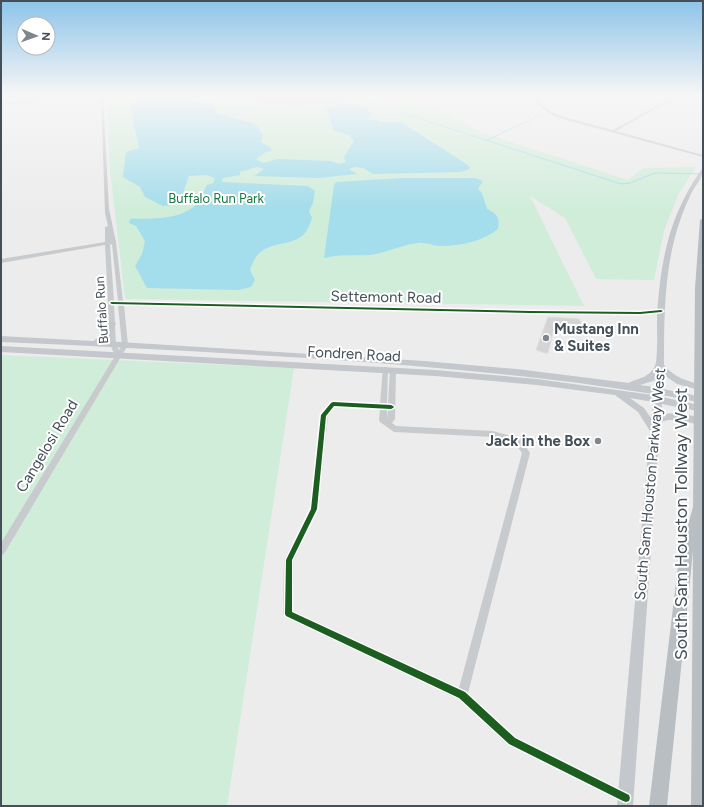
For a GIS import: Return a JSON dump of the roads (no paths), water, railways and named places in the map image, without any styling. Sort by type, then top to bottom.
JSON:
[{"type":"highway","points":[[702,251],[703,220]]},
{"type":"highway","name":"South Sam Houston Tollway West","points":[[700,806],[699,288],[703,242]]},
{"type":"highway","points":[[658,806],[683,572],[700,490]]},
{"type":"main road","name":"South Sam Houston Parkway West","points":[[625,802],[654,424],[660,366],[660,311],[669,250],[680,210],[695,180],[703,171]]},
{"type":"main road","points":[[93,343],[107,336],[112,323]]},
{"type":"main road","name":"Fondren Road","points":[[1,339],[287,354],[390,365],[628,386],[703,409]]},
{"type":"main road","name":"Fondren Road","points":[[1,349],[118,356],[285,363],[390,365]]},
{"type":"main road","points":[[194,359],[198,349]]},
{"type":"main road","points":[[285,363],[287,354]]},
{"type":"main road","points":[[628,386],[650,379],[660,366],[673,379],[703,388]]},
{"type":"main road","name":"Fondren Road","points":[[536,378],[614,392],[657,394],[703,400]]},
{"type":"main road","points":[[614,392],[641,410],[654,424],[665,416],[673,416],[703,422]]},
{"type":"street","name":"Buffalo Run","points":[[104,133],[107,209],[111,243],[122,304],[125,345],[118,356]]},
{"type":"street","points":[[620,133],[703,156]]},
{"type":"street","name":"Buffalo Run","points":[[111,243],[113,344],[118,356]]},
{"type":"street","points":[[1,262],[111,243]]},
{"type":"street","name":"Settemont Road","points":[[112,303],[522,312],[640,313],[660,311]]},
{"type":"street","name":"Cangelosi Road","points":[[1,551],[118,356]]},
{"type":"street","points":[[390,365],[387,406],[391,419],[388,424],[394,429],[408,431],[493,434],[518,441],[526,453],[462,695]]},
{"type":"street","points":[[387,406],[333,404],[324,415],[314,509],[289,560],[288,614],[462,695],[512,741],[625,802]]},
{"type":"water","points":[[135,133],[261,133],[263,136],[261,142],[271,148],[272,151],[266,152],[256,159],[263,163],[278,159],[331,161],[339,164],[346,162],[344,157],[354,141],[349,135],[340,133],[418,133],[468,165],[470,168],[459,172],[373,174],[363,168],[355,167],[349,169],[357,174],[318,178],[254,176],[264,169],[257,167],[240,172],[240,175],[223,178],[222,182],[308,186],[315,191],[313,203],[309,211],[312,218],[305,233],[292,241],[276,245],[260,252],[254,259],[250,270],[255,280],[251,287],[238,290],[147,288],[135,266],[142,254],[145,241],[136,226],[129,223],[130,219],[165,218],[182,213],[197,204],[207,185],[213,183],[215,178],[206,175],[189,176],[183,193],[172,205],[163,206],[145,197],[140,187],[123,177],[126,152],[139,148]]},
{"type":"water","points":[[401,178],[475,178],[483,181],[478,189],[482,193],[487,209],[497,216],[499,222],[498,229],[486,237],[464,244],[441,246],[417,243],[370,255],[324,258],[334,185],[336,182]]},
{"type":"waterway","points":[[463,133],[486,140]]},
{"type":"waterway","points":[[486,140],[503,133]]},
{"type":"waterway","points":[[486,140],[621,184],[630,183],[655,173],[703,174]]},
{"type":"place","name":"Mustang Inn & Suites","points":[[546,338]]},
{"type":"place","name":"Jack in the Box","points":[[598,441]]},
{"type":"park label","name":"Buffalo Run Park","points":[[216,198]]}]
